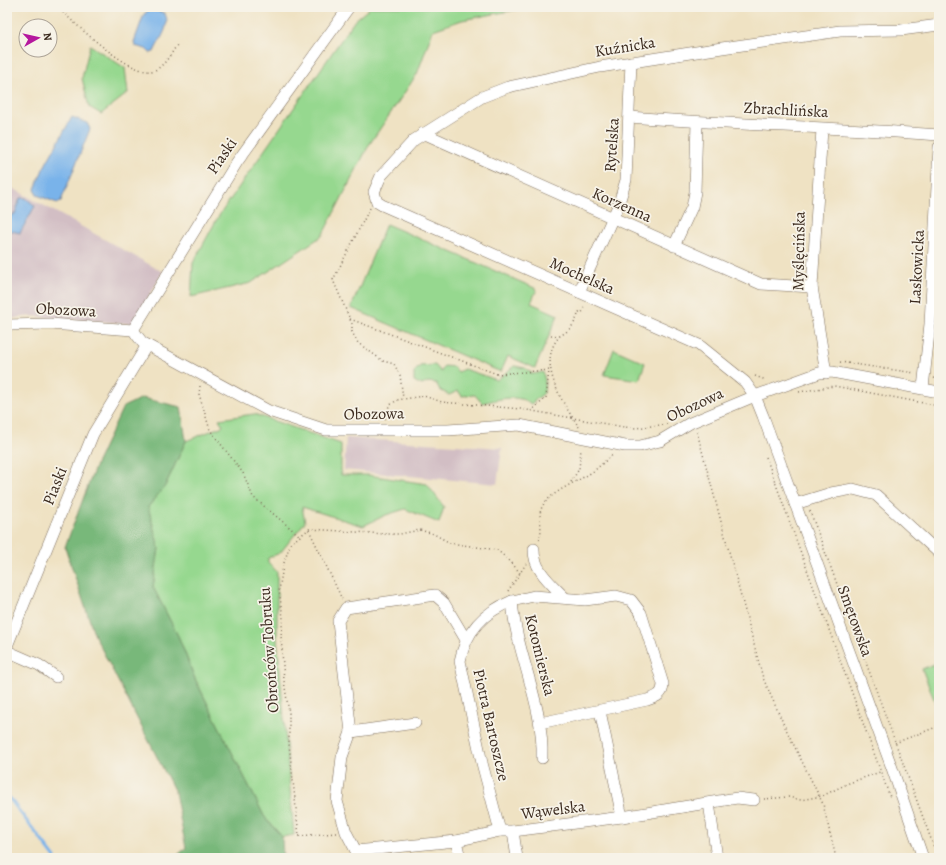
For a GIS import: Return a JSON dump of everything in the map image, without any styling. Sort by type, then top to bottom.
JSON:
[{"type":"street","name":"Piaski","points":[[133,330],[237,162],[348,7]]},
{"type":"street","name":"Kuźnicka","points":[[380,203],[374,192],[381,176],[406,147],[423,133],[482,97],[499,90],[553,76],[631,62],[840,31],[901,30],[939,25]]},
{"type":"street","name":"Rytelska","points":[[584,294],[626,180],[630,117],[631,62]]},
{"type":"street","name":"Zbrachlińska","points":[[630,117],[939,135]]},
{"type":"street","points":[[674,246],[692,207],[697,122]]},
{"type":"street","name":"Myślęcińska","points":[[822,129],[812,287],[826,373]]},
{"type":"street","name":"Korzenna","points":[[423,133],[761,284],[812,287]]},
{"type":"street","name":"Laskowicka","points":[[923,388],[937,247],[939,148]]},
{"type":"street","name":"Mochelska","points":[[380,203],[699,345],[745,382],[755,396]]},
{"type":"street","name":"Obozowa","points":[[7,324],[50,324],[133,330],[147,345],[269,411],[310,426],[334,430],[448,430],[519,425],[625,446],[640,446],[660,441],[695,420],[755,396],[819,373],[826,373]]},
{"type":"street","name":"Piaski","points":[[7,646],[93,434],[147,345]]},
{"type":"street","points":[[826,373],[923,388],[939,392]]},
{"type":"street","name":"Smętowska","points":[[755,396],[892,768],[923,858]]},
{"type":"street","points":[[795,504],[831,493],[853,489],[876,495],[939,553]]},
{"type":"street","points":[[534,549],[536,564],[565,598]]},
{"type":"street","points":[[355,854],[346,832],[337,801],[342,758],[351,732],[338,621],[346,608],[435,595],[444,603],[466,640]]},
{"type":"street","name":"Kotomierska","points":[[540,723],[600,711],[656,697],[662,691],[662,682],[641,613],[635,603],[627,598],[616,596],[585,600],[534,596],[512,601],[513,615],[521,652],[540,723],[542,758]]},
{"type":"street","name":"Piotra Bartoszcze","points":[[500,831],[460,661],[466,640],[480,620],[499,606],[512,601]]},
{"type":"street","points":[[7,651],[39,665],[56,677]]},
{"type":"street","points":[[600,711],[622,817]]},
{"type":"street","points":[[351,732],[415,723]]},
{"type":"street","name":"Wąwelska","points":[[355,854],[456,841],[500,831],[513,831],[622,817],[737,798],[754,800]]},
{"type":"street","points":[[709,803],[717,858]]},
{"type":"street","points":[[513,831],[517,858]]},
{"type":"street","points":[[456,841],[460,858]]},
{"type":"path","points":[[57,7],[91,38],[131,67],[141,71],[149,72],[159,68],[177,45]]},
{"type":"path","points":[[380,203],[367,212],[352,245],[333,280],[350,319],[354,338],[383,361],[394,364],[400,375],[404,398]]},
{"type":"path","points":[[551,335],[559,336],[565,334],[575,322],[579,312],[582,313],[584,294]]},
{"type":"path","points":[[350,319],[497,374],[550,369]]},
{"type":"path","points":[[529,411],[537,407],[546,398],[550,360],[559,336]]},
{"type":"path","points":[[836,361],[925,374],[939,380]]},
{"type":"path","points":[[202,376],[199,394],[210,430],[243,473],[254,497],[300,536]]},
{"type":"path","points":[[796,393],[834,386],[939,406]]},
{"type":"path","points":[[385,430],[385,415],[389,406],[404,398],[424,396],[442,402],[498,406],[624,428],[673,424]]},
{"type":"path","points":[[695,420],[737,585],[763,678],[784,725],[823,804],[836,858]]},
{"type":"path","points":[[541,522],[540,511],[545,502],[570,484],[594,470],[625,446]]},
{"type":"path","points":[[764,453],[881,772]]},
{"type":"path","points":[[806,500],[938,858]]},
{"type":"path","points":[[346,608],[309,529],[386,534],[400,534],[420,530],[434,534],[450,543],[496,550],[511,562],[520,572]]},
{"type":"path","name":"Obrońców Tobruku","points":[[309,529],[290,544],[282,566],[279,591],[283,616],[281,636],[284,681],[289,713],[289,744],[299,836],[346,832]]},
{"type":"path","points":[[884,747],[939,726]]},
{"type":"path","points":[[754,800],[788,797],[801,800],[819,796],[892,768]]},
{"type":"shaded area","points":[[7,185],[163,272],[133,324],[31,316],[7,319]]},
{"type":"shaded area","points":[[346,438],[502,448],[497,484],[344,470]]},
{"type":"green space","points":[[371,7],[531,7],[462,20],[433,30],[417,74],[369,145],[322,236],[251,283],[191,297],[193,263],[218,217],[355,20]]},
{"type":"green space","points":[[90,45],[125,68],[128,93],[101,114],[89,107],[82,78]]},
{"type":"green space","points":[[386,224],[537,289],[531,303],[558,315],[535,368],[508,356],[501,372],[351,308]]},
{"type":"green space","points":[[614,349],[645,363],[639,380],[604,375]]},
{"type":"green space","points":[[435,365],[441,372],[444,366],[454,367],[458,372],[464,369],[497,380],[514,366],[525,368],[533,374],[543,372],[545,381],[544,393],[531,404],[514,398],[482,403],[475,395],[462,396],[458,391],[449,395],[440,390],[436,383],[428,382],[422,385],[414,381],[414,372],[420,366]]},
{"type":"green space","points":[[142,398],[181,407],[186,441],[165,486],[148,507],[159,548],[153,587],[179,638],[195,679],[264,816],[282,837],[283,858],[174,858],[186,848],[175,792],[95,636],[65,547],[97,462],[123,407]]},
{"type":"green space","points":[[254,414],[341,444],[341,475],[368,475],[427,484],[444,507],[439,523],[405,509],[386,515],[363,526],[302,507],[305,522],[280,553],[268,558],[268,562],[277,572],[277,637],[294,835],[282,837],[264,816],[195,679],[179,638],[153,587],[159,548],[148,507],[165,486],[186,441],[223,426],[219,419]]},
{"type":"green space","points":[[939,662],[939,706],[937,707],[922,669]]},
{"type":"water","points":[[148,7],[164,13],[167,22],[164,32],[154,52],[150,53],[146,49],[135,46],[134,42]]},
{"type":"water","points":[[72,117],[87,123],[90,129],[61,201],[57,203],[37,195],[35,189],[43,169]]},
{"type":"water","points":[[20,198],[26,198],[35,206],[20,233],[7,229],[11,215],[15,214]]},
{"type":"waterway","points":[[7,795],[55,858]]}]
